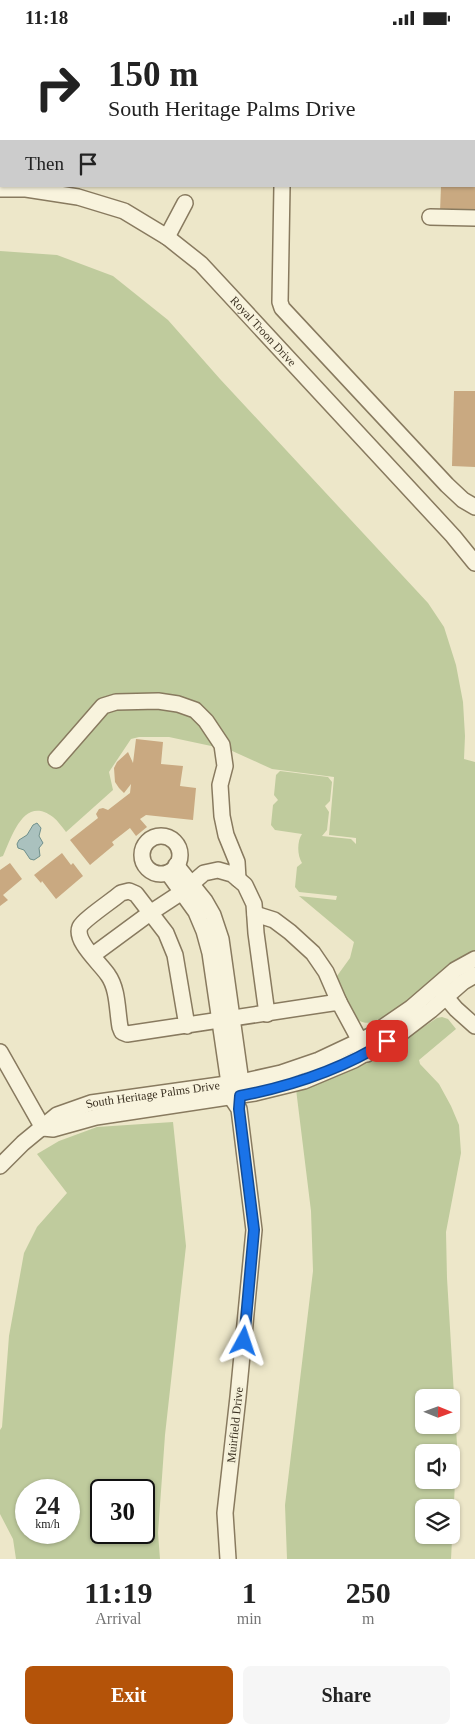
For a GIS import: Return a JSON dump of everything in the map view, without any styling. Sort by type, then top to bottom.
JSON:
[{"type":"street","points":[[282,187],[280,302],[282,308],[447,485],[475,507]]},
{"type":"street","name":"Royal Troon Drive","points":[[0,189],[26,189],[78,197],[124,211],[167,237],[202,264],[453,536],[475,563]]},
{"type":"street","points":[[167,237],[185,203]]},
{"type":"street","points":[[430,217],[475,218]]},
{"type":"street","points":[[56,760],[103,706],[116,702],[158,701],[178,704],[195,710],[206,721],[222,745],[225,766],[220,785],[222,816],[226,835],[237,862],[238,879]]},
{"type":"street","name":"Muirfield Drive","points":[[172,869],[187,888],[204,931],[226,1021],[254,1230],[225,1513],[228,1559]]},
{"type":"street","points":[[93,955],[187,888],[204,873],[218,870],[232,874],[245,885],[254,904],[268,1014]]},
{"type":"street","points":[[186,1026],[176,955],[166,933],[136,895],[129,891],[121,893],[81,925],[78,934],[81,941],[109,975],[114,988],[122,1032],[127,1034],[226,1021],[339,1002]]},
{"type":"street","points":[[255,914],[274,920],[313,953],[326,972],[339,1002],[364,1048]]},
{"type":"street","name":"South Heritage Palms Drive","points":[[441,991],[455,970],[475,959]]},
{"type":"street","name":"South Heritage Palms Drive","points":[[0,1165],[23,1143],[43,1128],[53,1129],[96,1117],[236,1094],[266,1091],[304,1081],[342,1065],[411,1008],[475,975]]},
{"type":"street","points":[[441,991],[456,1009],[475,1026]]},
{"type":"street","points":[[0,1053],[43,1128]]},
{"type":"green space","points":[[0,251],[57,255],[113,276],[168,320],[220,379],[428,603],[444,627],[456,665],[463,702],[464,759],[475,762],[475,954],[406,1005],[375,1021],[367,1023],[355,1017],[346,1004],[337,982],[337,976],[350,958],[354,942],[299,896],[336,900],[337,896],[299,892],[295,887],[297,867],[302,863],[298,848],[302,834],[275,830],[271,825],[273,805],[278,800],[274,795],[276,775],[280,771],[328,777],[332,782],[330,801],[325,806],[329,812],[327,830],[322,836],[351,839],[356,844],[356,838],[329,835],[334,777],[272,769],[230,750],[169,737],[139,737],[131,739],[109,772],[113,790],[66,832],[53,817],[43,812],[34,811],[27,814],[15,829],[3,856],[0,857]]},
{"type":"green space","points":[[442,1017],[448,1019],[456,1029],[419,1060],[420,1064],[439,1084],[459,1125],[461,1153],[446,1232],[454,1389],[415,1389],[415,1434],[456,1434],[457,1444],[415,1444],[415,1489],[455,1489],[454,1499],[415,1499],[415,1544],[452,1544],[451,1559],[287,1559],[285,1505],[313,1271],[311,1211],[296,1089],[377,1054],[407,1038],[437,1018]]},
{"type":"green space","points":[[173,1122],[186,1246],[165,1435],[158,1533],[160,1559],[16,1559],[13,1539],[0,1514],[0,1430],[2,1427],[9,1336],[24,1253],[37,1227],[67,1193],[37,1154],[59,1141],[97,1127]]},
{"type":"water","points":[[37,823],[41,828],[39,836],[43,843],[39,848],[40,856],[34,860],[30,859],[24,850],[18,848],[17,844],[19,840],[27,835],[33,825]]},
{"type":"building","points":[[441,187],[475,187],[475,213],[440,212]]},
{"type":"building","points":[[454,391],[475,391],[475,467],[452,466]]},
{"type":"building","points":[[136,739],[163,742],[161,764],[183,766],[180,786],[196,788],[193,820],[146,815],[140,819],[147,827],[136,836],[130,828],[112,842],[114,845],[90,865],[70,840],[98,818],[96,814],[99,809],[108,810],[130,793],[131,784],[124,793],[115,782],[114,768],[117,762],[128,752],[133,763]]},
{"type":"building","points":[[62,853],[83,876],[56,899],[42,881],[41,883],[34,875]]},
{"type":"building","points":[[10,863],[22,879],[3,895],[8,900],[0,906],[0,870]]},
{"type":"route","points":[[244,1341],[254,1230],[239,1109],[240,1096],[304,1081],[354,1060],[387,1041]]}]
